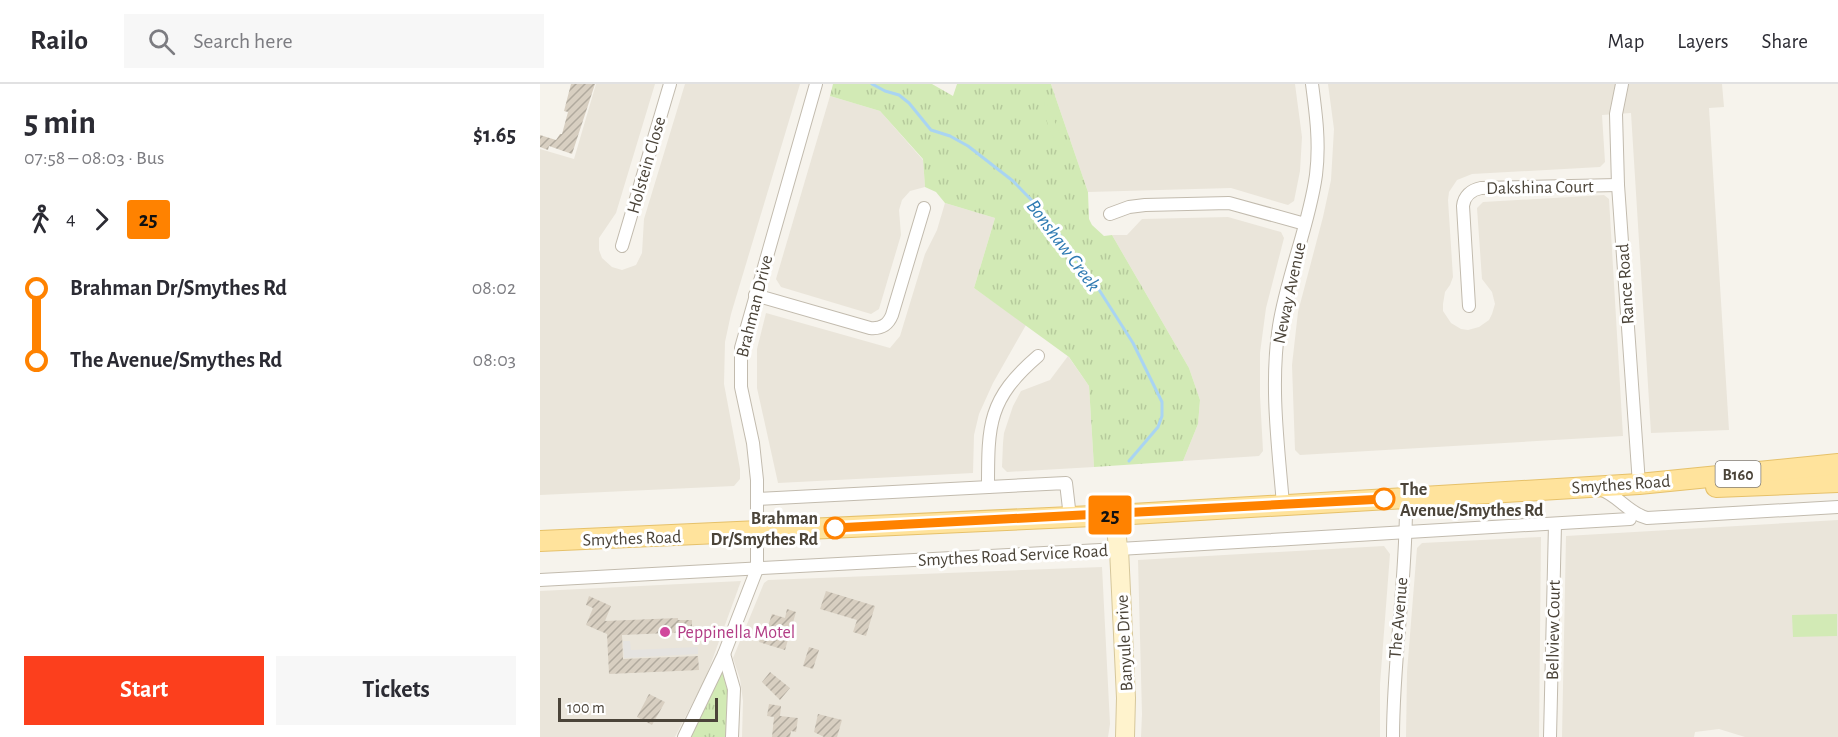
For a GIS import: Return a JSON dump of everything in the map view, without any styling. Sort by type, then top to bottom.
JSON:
[{"type":"main road","name":"Smythes Road","points":[[540,542],[1116,515],[1592,487],[1838,464]]},
{"type":"main road","name":"B160","points":[[1639,484],[1733,488],[1838,482]]},
{"type":"street","name":"Holstein Close","points":[[622,246],[670,84]]},
{"type":"street","name":"Brahman Drive","points":[[757,569],[758,499],[755,453],[740,376],[741,348],[816,84]]},
{"type":"street","name":"Neway Avenue","points":[[1283,504],[1275,383],[1277,347],[1284,302],[1313,189],[1317,126],[1312,84]]},
{"type":"street","name":"Rance Road","points":[[1622,84],[1616,114],[1618,185],[1639,484]]},
{"type":"street","name":"Dakshina Court","points":[[1468,306],[1463,206],[1470,192],[1481,188],[1618,185]]},
{"type":"street","points":[[1110,214],[1129,207],[1145,205],[1229,203],[1305,224]]},
{"type":"street","points":[[755,295],[870,328],[883,326],[892,315],[924,208]]},
{"type":"street","points":[[988,487],[988,441],[996,410],[1011,382],[1038,356]]},
{"type":"street","name":"Smythes Road Service Road","points":[[758,499],[1066,483],[1070,517]]},
{"type":"street","points":[[1592,487],[1608,492],[1634,512],[1647,518],[1838,507]]},
{"type":"street","name":"The Avenue","points":[[1393,737],[1394,674],[1406,498]]},
{"type":"street","name":"Banyule Drive","points":[[1116,515],[1126,698],[1125,737]]},
{"type":"street","name":"Smythes Road Service Road","points":[[540,580],[1630,519]]},
{"type":"street","name":"Bellview Court","points":[[1550,737],[1555,524]]},
{"type":"street","points":[[684,737],[724,654],[757,569]]},
{"type":"street","points":[[724,654],[734,689],[732,737]]},
{"type":"shaded area","points":[[596,84],[655,84],[616,213],[599,238],[602,258],[612,267],[622,270],[636,265],[642,253],[644,219],[685,84],[800,84],[731,314],[725,342],[724,384],[740,469],[740,479],[734,486],[540,495],[540,149],[574,159]]},
{"type":"shaded area","points":[[1051,84],[1295,84],[1302,137],[1300,171],[1294,201],[1288,205],[1231,188],[1088,192]]},
{"type":"shaded area","points":[[1328,84],[1722,84],[1724,107],[1709,108],[1729,430],[1651,433],[1631,113],[1602,115],[1605,162],[1600,167],[1472,174],[1457,180],[1449,192],[1448,200],[1453,277],[1445,292],[1443,304],[1443,311],[1451,323],[1461,329],[1479,327],[1489,320],[1492,314],[1495,304],[1492,292],[1482,279],[1477,208],[1483,202],[1604,195],[1609,199],[1623,436],[1300,455],[1295,450],[1292,365],[1298,312],[1331,180],[1334,129]]},
{"type":"shaded area","points":[[830,96],[880,111],[923,160],[925,187],[910,191],[902,200],[899,210],[901,235],[879,309],[871,314],[781,287],[776,279]]},
{"type":"shaded area","points":[[945,203],[995,218],[974,288],[1026,325],[993,383],[979,414],[974,435],[973,473],[778,483],[757,388],[757,349],[766,313],[890,348],[900,336],[925,254],[937,230]]},
{"type":"shaded area","points":[[1228,217],[1281,232],[1284,238],[1266,308],[1260,353],[1263,451],[1259,456],[1183,461],[1198,424],[1200,400],[1189,368],[1112,235],[1127,235],[1142,219]]},
{"type":"shaded area","points":[[1068,356],[1089,386],[1094,467],[1007,472],[1002,467],[1003,443],[1013,406],[1021,391],[1050,380]]},
{"type":"shaded area","points":[[1838,520],[1838,737],[1745,737],[1719,729],[1695,732],[1694,737],[1562,737],[1566,536]]},
{"type":"shaded area","points":[[1541,537],[1539,737],[1406,737],[1407,672],[1417,548],[1422,543]]},
{"type":"shaded area","points":[[1384,546],[1390,554],[1380,684],[1380,737],[1141,737],[1138,560]]},
{"type":"shaded area","points":[[1102,567],[1110,724],[1108,737],[742,737],[743,701],[740,679],[733,658],[764,583],[768,580]]},
{"type":"shaded area","points":[[741,581],[706,677],[675,737],[540,737],[540,591]]},
{"type":"shaded area","points":[[623,641],[630,641],[631,650],[698,647],[698,654],[624,658]]},
{"type":"green space","points":[[833,84],[932,84],[953,96],[957,84],[1051,84],[1088,192],[1089,219],[1104,236],[1112,235],[1189,368],[1200,400],[1198,424],[1183,461],[1094,467],[1089,386],[1069,357],[974,288],[995,218],[945,203],[936,192],[925,187],[923,159],[880,111],[830,96]]},
{"type":"green space","points":[[1045,99],[1065,146],[1061,149],[1048,126]]},
{"type":"green space","points":[[1837,614],[1837,636],[1793,637],[1792,615]]},
{"type":"green space","points":[[722,669],[729,681],[728,737],[689,737]]},
{"type":"building","points":[[571,84],[595,84],[572,154],[549,146],[548,150],[540,147],[540,135],[556,140],[562,134],[568,112],[564,111]]},
{"type":"building","points":[[826,591],[875,606],[866,636],[853,632],[857,620],[820,609]]},
{"type":"building","points":[[589,596],[611,606],[605,621],[678,618],[678,620],[692,620],[692,632],[622,635],[623,659],[698,656],[699,670],[609,674],[607,634],[586,625],[593,608],[586,605]]},
{"type":"building","points":[[787,609],[796,612],[785,650],[759,642],[762,634],[765,635],[772,614],[785,618]]},
{"type":"building","points":[[809,647],[819,650],[813,669],[803,666]]},
{"type":"building","points":[[770,672],[790,688],[780,700],[762,682]]},
{"type":"building","points":[[649,694],[665,702],[652,725],[637,717]]},
{"type":"building","points":[[769,704],[781,706],[780,716],[798,718],[796,732],[791,731],[790,737],[772,737],[774,717],[767,716]]},
{"type":"building","points":[[818,714],[842,720],[837,737],[824,737],[814,732]]},
{"type":"waterway","name":"Bonshaw Creek","points":[[872,84],[899,95],[909,103],[931,130],[950,136],[968,146],[1013,181],[1043,212],[1096,285],[1133,343],[1162,402],[1162,416],[1158,427],[1129,461]]},
{"type":"bus line","name":"25","points":[[835,528],[1116,515],[1384,499]]},
{"type":"place","name":"The Avenue/Smythes Rd","points":[[1384,499]]},
{"type":"place","name":"Brahman Dr/Smythes Rd","points":[[835,528]]},
{"type":"place","name":"Peppinella Motel","points":[[665,632]]}]
